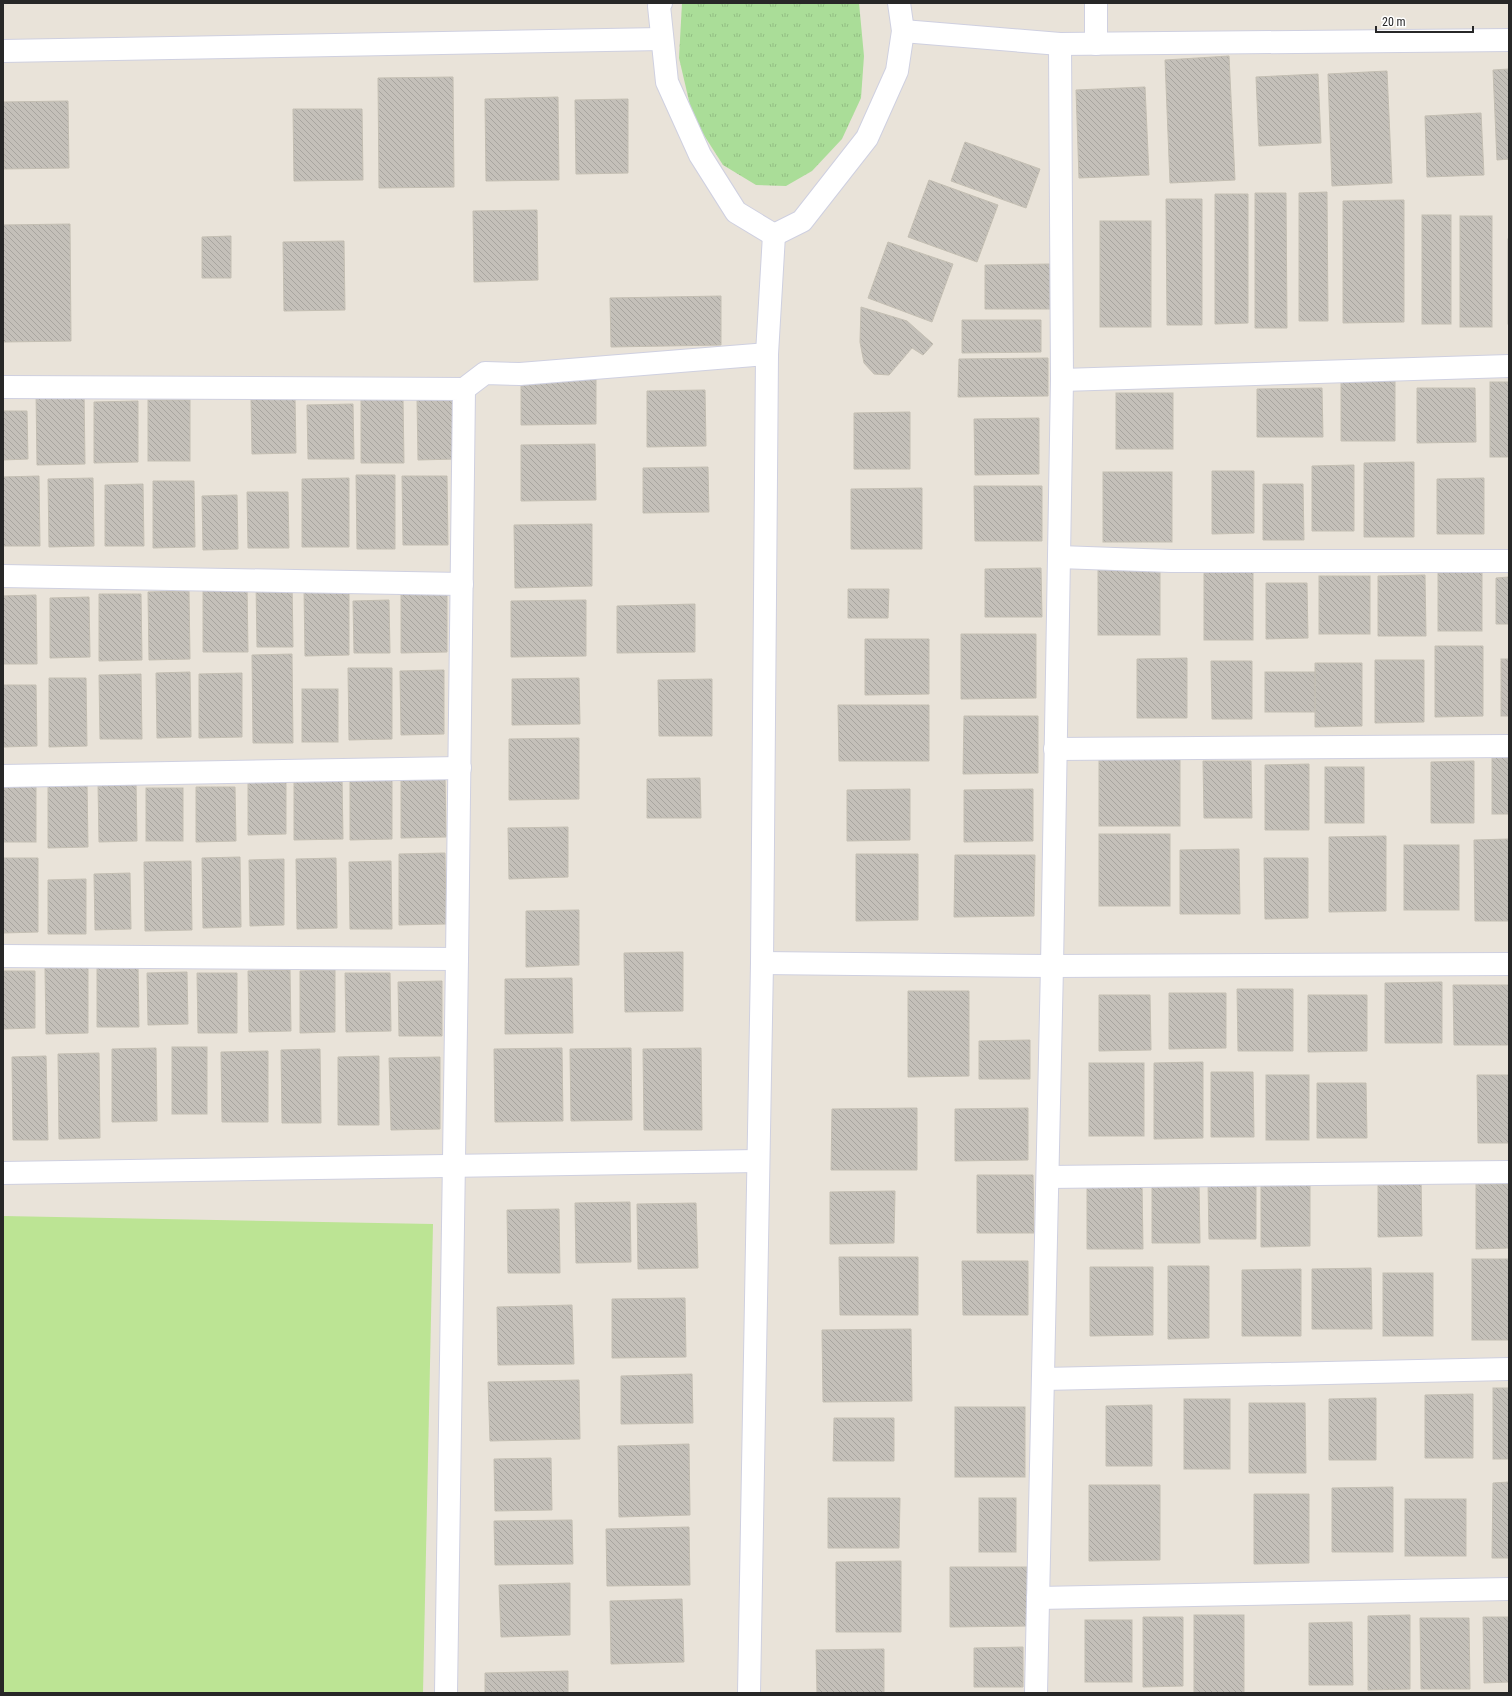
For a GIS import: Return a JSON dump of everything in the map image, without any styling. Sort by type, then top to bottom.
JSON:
[{"type":"street","points":[[661,3],[662,39],[666,82],[700,156],[736,212],[774,235]]},
{"type":"street","points":[[774,235],[802,221],[866,138],[897,71],[903,31],[899,3]]},
{"type":"street","points":[[1096,3],[1096,44]]},
{"type":"street","points":[[903,31],[1060,44],[1509,40]]},
{"type":"street","points":[[3,51],[662,39]]},
{"type":"street","points":[[1036,1693],[1048,1177],[1062,380],[1060,44]]},
{"type":"street","points":[[749,1693],[757,1161],[762,963],[767,354],[774,235]]},
{"type":"street","points":[[3,387],[464,389],[485,373],[520,374],[767,354]]},
{"type":"street","points":[[1062,380],[1509,366]]},
{"type":"street","points":[[446,1693],[460,768],[464,389]]},
{"type":"street","points":[[1058,557],[1171,561],[1509,561]]},
{"type":"street","points":[[3,576],[462,584]]},
{"type":"street","points":[[1056,749],[1509,746]]},
{"type":"street","points":[[3,776],[460,768]]},
{"type":"street","points":[[3,956],[457,959]]},
{"type":"street","points":[[762,963],[1052,966],[1509,964]]},
{"type":"street","points":[[3,1173],[757,1161]]},
{"type":"street","points":[[1048,1177],[1509,1172]]},
{"type":"street","points":[[1043,1379],[1509,1369]]},
{"type":"street","points":[[1038,1598],[1509,1589]]},
{"type":"green space","points":[[682,3],[859,3],[864,56],[861,98],[842,139],[812,171],[786,186],[756,185],[723,165],[693,118],[679,58]]},
{"type":"green space","points":[[3,1216],[433,1224],[423,1693],[3,1693]]},
{"type":"building","points":[[1229,56],[1235,180],[1170,183],[1165,60]]},
{"type":"building","points":[[1509,69],[1509,159],[1497,160],[1493,70]]},
{"type":"building","points":[[1387,71],[1392,183],[1332,186],[1328,74]]},
{"type":"building","points":[[1318,74],[1321,143],[1259,146],[1256,77]]},
{"type":"building","points":[[453,77],[454,187],[379,188],[378,78]]},
{"type":"building","points":[[1145,87],[1149,175],[1079,178],[1076,90]]},
{"type":"building","points":[[558,97],[559,180],[486,181],[485,99]]},
{"type":"building","points":[[628,99],[628,173],[576,174],[575,100]]},
{"type":"building","points":[[68,101],[69,168],[4,169],[3,102]]},
{"type":"building","points":[[293,109],[362,109],[363,180],[294,181]]},
{"type":"building","points":[[1481,113],[1484,175],[1427,177],[1425,116]]},
{"type":"building","points":[[965,142],[1040,169],[1026,208],[951,181]]},
{"type":"building","points":[[929,180],[998,205],[977,262],[908,237]]},
{"type":"building","points":[[1327,192],[1328,321],[1299,321],[1299,193]]},
{"type":"building","points":[[1255,193],[1286,193],[1287,328],[1255,328]]},
{"type":"building","points":[[1215,194],[1248,194],[1248,323],[1215,324]]},
{"type":"building","points":[[1166,199],[1202,199],[1202,325],[1167,325]]},
{"type":"building","points":[[1404,200],[1404,322],[1343,323],[1343,201]]},
{"type":"building","points":[[537,210],[538,280],[474,282],[473,211]]},
{"type":"building","points":[[1422,215],[1451,215],[1451,324],[1422,324]]},
{"type":"building","points":[[1460,216],[1492,216],[1492,327],[1460,327]]},
{"type":"building","points":[[1100,221],[1151,221],[1151,327],[1100,327]]},
{"type":"building","points":[[70,224],[71,341],[3,342],[3,225]]},
{"type":"building","points":[[231,236],[231,278],[202,278],[202,237]]},
{"type":"building","points":[[1509,239],[1509,324],[1508,324]]},
{"type":"building","points":[[344,241],[345,310],[284,311],[283,242]]},
{"type":"building","points":[[888,242],[953,264],[932,322],[868,298]]},
{"type":"building","points":[[1050,264],[1050,309],[985,309],[985,265]]},
{"type":"building","points":[[721,296],[721,345],[611,347],[610,298]]},
{"type":"building","points":[[861,307],[907,321],[933,344],[923,355],[912,348],[889,375],[874,374],[864,363],[860,342]]},
{"type":"building","points":[[962,320],[1041,320],[1041,352],[962,353]]},
{"type":"building","points":[[1048,358],[1048,396],[958,397],[959,359]]},
{"type":"building","points":[[596,376],[596,424],[521,425],[521,377]]},
{"type":"building","points":[[1395,380],[1395,441],[1341,441],[1341,381]]},
{"type":"building","points":[[1490,382],[1509,382],[1509,457],[1490,457]]},
{"type":"building","points":[[1322,388],[1323,437],[1257,437],[1257,389]]},
{"type":"building","points":[[1417,388],[1475,388],[1476,442],[1417,443]]},
{"type":"building","points":[[84,390],[85,464],[37,465],[36,391]]},
{"type":"building","points":[[705,390],[706,446],[647,447],[647,391]]},
{"type":"building","points":[[1116,393],[1173,393],[1173,449],[1116,449]]},
{"type":"building","points":[[295,398],[296,453],[252,454],[251,399]]},
{"type":"building","points":[[361,398],[403,398],[404,463],[361,463]]},
{"type":"building","points":[[417,398],[455,398],[456,459],[418,460]]},
{"type":"building","points":[[148,400],[190,400],[190,461],[148,461]]},
{"type":"building","points":[[138,401],[138,462],[94,463],[94,402]]},
{"type":"building","points":[[353,404],[354,459],[308,459],[307,405]]},
{"type":"building","points":[[3,411],[27,411],[28,459],[3,460]]},
{"type":"building","points":[[910,412],[910,469],[854,469],[854,413]]},
{"type":"building","points":[[1039,418],[1039,474],[975,475],[974,419]]},
{"type":"building","points":[[595,444],[596,500],[521,501],[521,445]]},
{"type":"building","points":[[1414,462],[1414,537],[1364,537],[1364,463]]},
{"type":"building","points":[[1354,465],[1354,531],[1312,531],[1312,466]]},
{"type":"building","points":[[708,467],[709,512],[643,513],[643,468]]},
{"type":"building","points":[[1212,471],[1254,471],[1254,533],[1212,534]]},
{"type":"building","points":[[1103,472],[1172,472],[1172,542],[1103,542]]},
{"type":"building","points":[[356,475],[395,475],[395,549],[357,549]]},
{"type":"building","points":[[39,476],[40,546],[3,546],[3,477]]},
{"type":"building","points":[[402,476],[447,476],[448,545],[403,545]]},
{"type":"building","points":[[93,478],[94,546],[49,547],[48,479]]},
{"type":"building","points":[[349,478],[349,547],[302,547],[302,479]]},
{"type":"building","points":[[1484,478],[1484,534],[1437,534],[1437,479]]},
{"type":"building","points":[[153,481],[194,481],[195,547],[153,548]]},
{"type":"building","points":[[143,484],[144,546],[105,546],[105,485]]},
{"type":"building","points":[[1263,484],[1303,484],[1304,540],[1263,540]]},
{"type":"building","points":[[974,486],[1042,486],[1042,541],[975,541]]},
{"type":"building","points":[[922,488],[922,549],[851,549],[851,489]]},
{"type":"building","points":[[247,492],[288,492],[289,548],[248,548]]},
{"type":"building","points":[[237,495],[238,549],[203,550],[202,496]]},
{"type":"building","points":[[592,524],[592,586],[515,588],[514,525]]},
{"type":"building","points":[[1041,568],[1042,617],[985,617],[985,569]]},
{"type":"building","points":[[1204,569],[1253,569],[1253,640],[1204,640]]},
{"type":"building","points":[[1098,570],[1160,570],[1160,635],[1098,635]]},
{"type":"building","points":[[1438,572],[1482,572],[1482,631],[1438,631]]},
{"type":"building","points":[[1425,575],[1426,636],[1378,636],[1378,576]]},
{"type":"building","points":[[1319,576],[1370,576],[1370,634],[1319,634]]},
{"type":"building","points":[[1509,577],[1509,624],[1496,624],[1496,578]]},
{"type":"building","points":[[292,582],[293,647],[257,647],[256,583]]},
{"type":"building","points":[[1266,583],[1307,583],[1308,638],[1266,639]]},
{"type":"building","points":[[247,585],[248,652],[203,652],[203,586]]},
{"type":"building","points":[[304,588],[349,588],[349,655],[305,656]]},
{"type":"building","points":[[848,589],[889,589],[888,618],[848,618]]},
{"type":"building","points":[[189,591],[190,659],[149,660],[148,592]]},
{"type":"building","points":[[447,593],[447,652],[401,653],[401,594]]},
{"type":"building","points":[[99,594],[141,594],[142,660],[99,661]]},
{"type":"building","points":[[36,595],[37,664],[3,664],[3,596]]},
{"type":"building","points":[[89,597],[90,657],[50,658],[50,598]]},
{"type":"building","points":[[389,600],[390,653],[354,653],[353,601]]},
{"type":"building","points":[[586,600],[586,656],[511,657],[511,601]]},
{"type":"building","points":[[695,604],[695,652],[617,653],[617,606]]},
{"type":"building","points":[[961,634],[1036,634],[1036,698],[961,699]]},
{"type":"building","points":[[865,639],[929,639],[929,694],[865,695]]},
{"type":"building","points":[[1435,646],[1483,646],[1483,716],[1435,717]]},
{"type":"building","points":[[292,654],[293,743],[253,743],[252,655]]},
{"type":"building","points":[[1187,658],[1187,718],[1137,718],[1137,659]]},
{"type":"building","points":[[1501,659],[1509,659],[1509,716],[1501,716]]},
{"type":"building","points":[[1375,660],[1424,660],[1424,722],[1375,723]]},
{"type":"building","points":[[1211,661],[1252,661],[1252,719],[1212,719]]},
{"type":"building","points":[[1315,663],[1362,663],[1362,726],[1315,727]]},
{"type":"building","points":[[348,668],[392,668],[392,739],[349,740]]},
{"type":"building","points":[[444,670],[444,734],[401,735],[400,671]]},
{"type":"building","points":[[190,672],[191,737],[157,738],[156,673]]},
{"type":"building","points":[[1265,672],[1315,672],[1315,712],[1265,712]]},
{"type":"building","points":[[242,673],[242,737],[199,738],[199,674]]},
{"type":"building","points":[[141,674],[142,739],[100,739],[99,675]]},
{"type":"building","points":[[49,678],[86,678],[87,746],[49,747]]},
{"type":"building","points":[[579,678],[580,724],[512,725],[512,679]]},
{"type":"building","points":[[712,679],[712,736],[659,736],[658,680]]},
{"type":"building","points":[[3,685],[36,685],[37,746],[3,747]]},
{"type":"building","points":[[302,689],[338,689],[338,742],[302,742]]},
{"type":"building","points":[[838,705],[929,705],[929,761],[839,761]]},
{"type":"building","points":[[964,716],[1038,716],[1038,773],[963,774]]},
{"type":"building","points":[[579,738],[579,799],[509,800],[509,739]]},
{"type":"building","points":[[1492,756],[1509,756],[1509,814],[1492,814]]},
{"type":"building","points":[[1099,758],[1180,758],[1180,826],[1099,826]]},
{"type":"building","points":[[1203,761],[1251,761],[1252,818],[1204,818]]},
{"type":"building","points":[[1474,761],[1474,823],[1431,823],[1431,762]]},
{"type":"building","points":[[1309,764],[1309,830],[1265,830],[1265,765]]},
{"type":"building","points":[[1325,767],[1364,767],[1364,823],[1325,823]]},
{"type":"building","points":[[286,776],[286,834],[248,835],[248,777]]},
{"type":"building","points":[[445,776],[446,837],[401,838],[401,777]]},
{"type":"building","points":[[342,778],[343,839],[294,840],[294,779]]},
{"type":"building","points":[[392,778],[392,839],[350,840],[350,779]]},
{"type":"building","points":[[700,778],[701,818],[647,818],[647,779]]},
{"type":"building","points":[[48,782],[87,782],[88,847],[48,848]]},
{"type":"building","points":[[136,782],[137,841],[99,842],[98,783]]},
{"type":"building","points":[[3,785],[36,785],[36,842],[3,842]]},
{"type":"building","points":[[196,787],[235,787],[236,841],[196,842]]},
{"type":"building","points":[[146,788],[183,788],[183,841],[146,841]]},
{"type":"building","points":[[910,789],[910,840],[847,841],[847,790]]},
{"type":"building","points":[[1033,789],[1033,841],[964,842],[964,790]]},
{"type":"building","points":[[568,827],[568,877],[509,879],[508,828]]},
{"type":"building","points":[[1099,834],[1170,834],[1170,906],[1099,906]]},
{"type":"building","points":[[1386,836],[1386,911],[1329,912],[1329,837]]},
{"type":"building","points":[[1509,839],[1509,921],[1475,921],[1474,840]]},
{"type":"building","points":[[1404,845],[1459,845],[1459,910],[1404,910]]},
{"type":"building","points":[[1239,849],[1240,914],[1180,914],[1180,850]]},
{"type":"building","points":[[445,853],[446,924],[399,925],[399,854]]},
{"type":"building","points":[[856,854],[918,854],[918,920],[856,921]]},
{"type":"building","points":[[955,855],[1035,855],[1034,916],[954,917]]},
{"type":"building","points":[[240,857],[241,927],[203,928],[202,858]]},
{"type":"building","points":[[3,858],[38,858],[38,932],[3,933]]},
{"type":"building","points":[[336,858],[337,928],[297,929],[296,859]]},
{"type":"building","points":[[1264,858],[1308,858],[1308,918],[1265,919]]},
{"type":"building","points":[[284,859],[284,925],[250,926],[249,860]]},
{"type":"building","points":[[191,861],[192,930],[145,931],[144,862]]},
{"type":"building","points":[[391,861],[392,929],[350,929],[349,862]]},
{"type":"building","points":[[130,873],[131,929],[95,930],[94,874]]},
{"type":"building","points":[[86,879],[86,934],[48,934],[48,880]]},
{"type":"building","points":[[579,910],[579,965],[526,967],[526,911]]},
{"type":"building","points":[[683,952],[683,1011],[625,1012],[624,953]]},
{"type":"building","points":[[138,964],[139,1027],[97,1027],[97,965]]},
{"type":"building","points":[[88,967],[88,1033],[46,1034],[45,968]]},
{"type":"building","points":[[290,970],[291,1031],[249,1032],[248,971]]},
{"type":"building","points":[[335,970],[335,1032],[300,1033],[300,971]]},
{"type":"building","points":[[3,971],[35,971],[35,1028],[3,1029]]},
{"type":"building","points":[[187,972],[188,1024],[148,1025],[147,973]]},
{"type":"building","points":[[197,973],[237,973],[237,1033],[198,1033]]},
{"type":"building","points":[[345,973],[390,973],[391,1031],[346,1032]]},
{"type":"building","points":[[572,978],[573,1033],[505,1034],[505,979]]},
{"type":"building","points":[[442,981],[442,1036],[399,1036],[398,982]]},
{"type":"building","points":[[1442,982],[1442,1043],[1385,1043],[1385,983]]},
{"type":"building","points":[[1453,985],[1509,985],[1509,1045],[1454,1045]]},
{"type":"building","points":[[1237,989],[1293,989],[1293,1051],[1238,1051]]},
{"type":"building","points":[[908,991],[969,991],[969,1076],[908,1077]]},
{"type":"building","points":[[1169,993],[1226,993],[1226,1048],[1169,1049]]},
{"type":"building","points":[[1099,995],[1150,995],[1151,1050],[1099,1051]]},
{"type":"building","points":[[1308,995],[1367,995],[1367,1051],[1308,1052]]},
{"type":"building","points":[[1030,1040],[1030,1079],[979,1079],[979,1041]]},
{"type":"building","points":[[172,1047],[207,1047],[207,1114],[172,1114]]},
{"type":"building","points":[[156,1048],[157,1121],[112,1122],[112,1049]]},
{"type":"building","points":[[562,1048],[563,1121],[495,1122],[494,1049]]},
{"type":"building","points":[[631,1048],[632,1120],[571,1121],[570,1049]]},
{"type":"building","points":[[701,1048],[702,1130],[644,1130],[643,1049]]},
{"type":"building","points":[[320,1049],[321,1123],[282,1123],[281,1050]]},
{"type":"building","points":[[268,1051],[268,1122],[222,1122],[221,1052]]},
{"type":"building","points":[[99,1053],[100,1138],[59,1139],[58,1054]]},
{"type":"building","points":[[46,1056],[48,1140],[13,1140],[12,1057]]},
{"type":"building","points":[[379,1056],[379,1125],[338,1125],[338,1057]]},
{"type":"building","points":[[440,1057],[440,1129],[391,1130],[389,1058]]},
{"type":"building","points":[[1203,1062],[1203,1138],[1154,1139],[1154,1063]]},
{"type":"building","points":[[1089,1063],[1144,1063],[1144,1136],[1089,1136]]},
{"type":"building","points":[[1211,1072],[1253,1072],[1254,1137],[1211,1137]]},
{"type":"building","points":[[1266,1075],[1309,1075],[1309,1140],[1266,1140]]},
{"type":"building","points":[[1477,1075],[1509,1075],[1509,1143],[1478,1143]]},
{"type":"building","points":[[1317,1083],[1366,1083],[1367,1138],[1317,1138]]},
{"type":"building","points":[[917,1108],[917,1170],[831,1170],[832,1109]]},
{"type":"building","points":[[1028,1108],[1028,1160],[955,1161],[955,1109]]},
{"type":"building","points":[[977,1175],[1033,1175],[1034,1233],[977,1233]]},
{"type":"building","points":[[1421,1177],[1422,1236],[1378,1237],[1378,1178]]},
{"type":"building","points":[[1310,1179],[1310,1246],[1261,1247],[1261,1180]]},
{"type":"building","points":[[1256,1181],[1256,1239],[1209,1239],[1208,1182]]},
{"type":"building","points":[[1199,1182],[1200,1243],[1152,1243],[1152,1183]]},
{"type":"building","points":[[1142,1183],[1143,1249],[1087,1249],[1087,1184]]},
{"type":"building","points":[[1476,1184],[1509,1184],[1509,1248],[1476,1249]]},
{"type":"building","points":[[895,1191],[894,1243],[830,1244],[830,1192]]},
{"type":"building","points":[[630,1202],[631,1262],[576,1263],[575,1203]]},
{"type":"building","points":[[696,1203],[698,1268],[638,1269],[637,1204]]},
{"type":"building","points":[[559,1209],[560,1273],[508,1273],[507,1210]]},
{"type":"building","points":[[839,1257],[918,1257],[918,1315],[840,1315]]},
{"type":"building","points":[[1472,1259],[1509,1259],[1509,1340],[1472,1340]]},
{"type":"building","points":[[962,1261],[1028,1261],[1028,1315],[963,1315]]},
{"type":"building","points":[[1168,1266],[1209,1266],[1209,1338],[1168,1339]]},
{"type":"building","points":[[1090,1267],[1153,1267],[1153,1335],[1090,1336]]},
{"type":"building","points":[[1371,1268],[1372,1329],[1312,1329],[1312,1269]]},
{"type":"building","points":[[1301,1269],[1301,1336],[1242,1336],[1242,1270]]},
{"type":"building","points":[[1383,1273],[1433,1273],[1433,1336],[1383,1336]]},
{"type":"building","points":[[685,1298],[686,1357],[612,1358],[612,1299]]},
{"type":"building","points":[[572,1305],[574,1364],[498,1365],[497,1307]]},
{"type":"building","points":[[911,1329],[912,1401],[823,1402],[822,1330]]},
{"type":"building","points":[[692,1374],[693,1423],[621,1424],[621,1376]]},
{"type":"building","points":[[579,1380],[580,1439],[490,1441],[488,1382]]},
{"type":"building","points":[[1493,1388],[1509,1388],[1509,1459],[1493,1459]]},
{"type":"building","points":[[1473,1394],[1473,1458],[1425,1458],[1425,1395]]},
{"type":"building","points":[[1376,1398],[1376,1460],[1329,1460],[1329,1399]]},
{"type":"building","points":[[1184,1399],[1230,1399],[1230,1469],[1184,1469]]},
{"type":"building","points":[[1249,1403],[1305,1403],[1306,1473],[1249,1473]]},
{"type":"building","points":[[1152,1405],[1152,1466],[1106,1466],[1106,1406]]},
{"type":"building","points":[[955,1407],[1025,1407],[1025,1477],[955,1477]]},
{"type":"building","points":[[834,1418],[894,1418],[894,1461],[833,1461]]},
{"type":"building","points":[[689,1444],[690,1515],[619,1517],[618,1446]]},
{"type":"building","points":[[551,1458],[552,1510],[495,1511],[494,1459]]},
{"type":"building","points":[[1509,1482],[1509,1558],[1492,1558],[1493,1483]]},
{"type":"building","points":[[1089,1485],[1160,1485],[1160,1560],[1089,1561]]},
{"type":"building","points":[[1393,1487],[1393,1552],[1332,1552],[1332,1488]]},
{"type":"building","points":[[1254,1494],[1309,1494],[1309,1563],[1254,1564]]},
{"type":"building","points":[[828,1498],[900,1498],[899,1548],[828,1548]]},
{"type":"building","points":[[979,1498],[1016,1498],[1016,1552],[979,1552]]},
{"type":"building","points":[[1405,1499],[1466,1499],[1466,1556],[1405,1556]]},
{"type":"building","points":[[572,1520],[573,1564],[495,1565],[494,1521]]},
{"type":"building","points":[[689,1527],[690,1585],[607,1586],[606,1529]]},
{"type":"building","points":[[901,1561],[901,1632],[836,1632],[836,1562]]},
{"type":"building","points":[[950,1567],[1028,1567],[1028,1626],[950,1627]]},
{"type":"building","points":[[570,1583],[570,1635],[501,1637],[499,1585]]},
{"type":"building","points":[[682,1599],[684,1662],[611,1664],[610,1601]]},
{"type":"building","points":[[1194,1615],[1244,1615],[1244,1693],[1194,1693]]},
{"type":"building","points":[[1410,1615],[1410,1689],[1368,1690],[1368,1616]]},
{"type":"building","points":[[1143,1617],[1183,1617],[1183,1686],[1143,1687]]},
{"type":"building","points":[[1483,1617],[1509,1617],[1509,1682],[1484,1683]]},
{"type":"building","points":[[1420,1618],[1469,1618],[1470,1689],[1421,1689]]},
{"type":"building","points":[[1085,1620],[1132,1620],[1132,1682],[1085,1682]]},
{"type":"building","points":[[1352,1622],[1353,1685],[1309,1685],[1309,1623]]},
{"type":"building","points":[[1023,1647],[1023,1687],[974,1687],[974,1648]]},
{"type":"building","points":[[884,1649],[884,1693],[817,1693],[816,1650]]},
{"type":"building","points":[[568,1671],[568,1693],[485,1693],[485,1673]]}]
